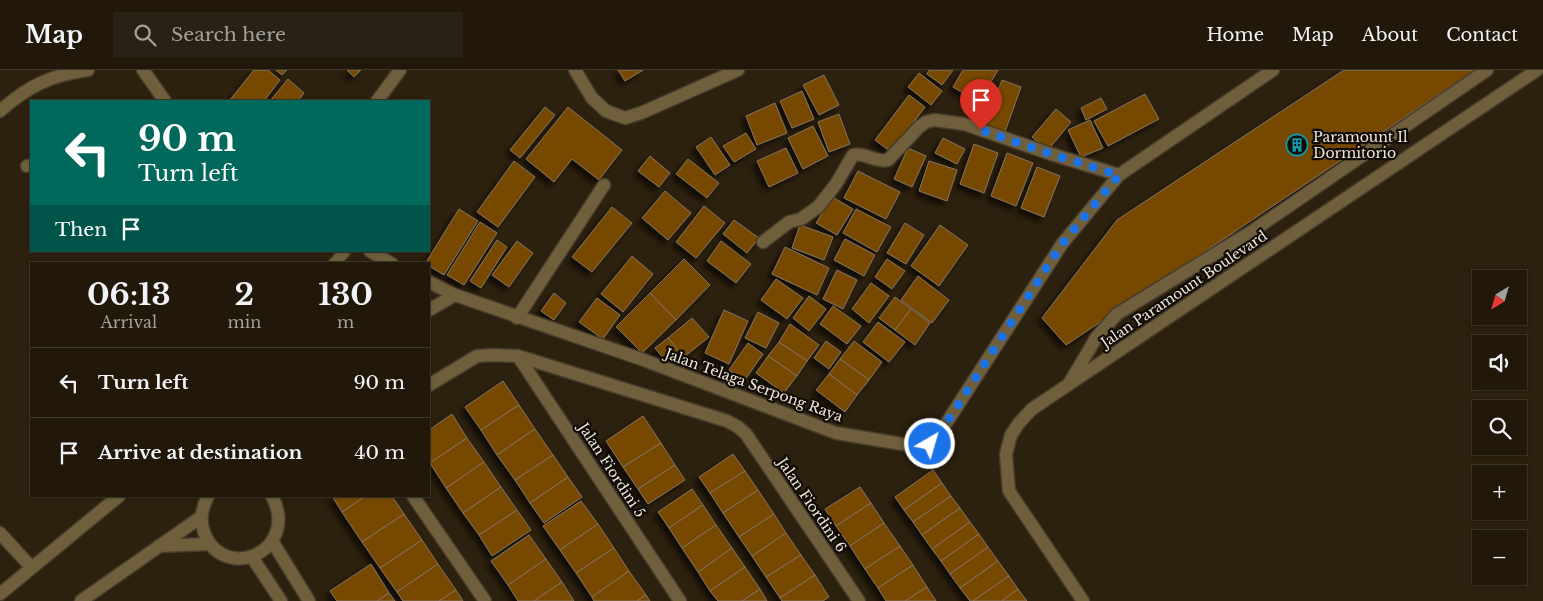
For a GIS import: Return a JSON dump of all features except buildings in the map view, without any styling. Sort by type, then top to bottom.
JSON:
[{"type":"street","points":[[0,111],[33,86],[56,76],[88,70]]},
{"type":"street","points":[[143,70],[164,100]]},
{"type":"street","points":[[378,100],[400,70]]},
{"type":"street","points":[[574,70],[592,98],[606,111],[625,118],[738,70]]},
{"type":"street","name":"Jalan Telaga Serpong Raya","points":[[430,282],[455,295],[517,318],[642,359],[836,433],[920,447],[930,444],[938,436],[1062,244],[1119,175],[1274,70]]},
{"type":"street","points":[[1068,386],[1096,338],[1117,314],[1254,230],[1487,70]]},
{"type":"street","name":"Jalan Paramount Boulevard","points":[[1083,601],[1009,491],[1006,454],[1011,435],[1019,423],[1032,409],[1537,70]]},
{"type":"street","points":[[762,242],[789,222],[801,219],[818,207],[836,184],[853,155],[857,154],[881,162],[888,160],[919,127],[926,122],[934,120],[964,124],[1119,175]]},
{"type":"street","points":[[517,318],[604,184]]},
{"type":"street","points":[[372,252],[389,262]]},
{"type":"street","points":[[430,309],[455,295]]},
{"type":"street","points":[[430,384],[477,356],[518,356]]},
{"type":"street","name":"Jalan Fiordini 6","points":[[518,356],[727,421],[738,427],[746,434],[859,601]]},
{"type":"street","name":"Jalan Fiordini 5","points":[[518,356],[680,601]]},
{"type":"street","points":[[0,594],[118,497]]},
{"type":"street","points":[[208,497],[203,506],[201,518],[202,529],[209,544],[222,554],[236,558],[252,556],[263,551],[272,541],[278,530],[279,518],[278,506],[273,497]]},
{"type":"street","points":[[414,497],[485,601]]},
{"type":"street","points":[[80,601],[201,518]]},
{"type":"street","points":[[0,534],[31,567]]},
{"type":"street","points":[[272,541],[309,601]]},
{"type":"street","points":[[160,546],[209,544]]},
{"type":"street","points":[[252,556],[281,601]]},
{"type":"lane","points":[[336,262],[344,252]]},
{"type":"place","name":"Paramount Il Dormitorio","points":[[1297,145]]},
{"type":"route","points":[[930,444],[938,436],[1062,244],[1119,175],[981,130]]}]
